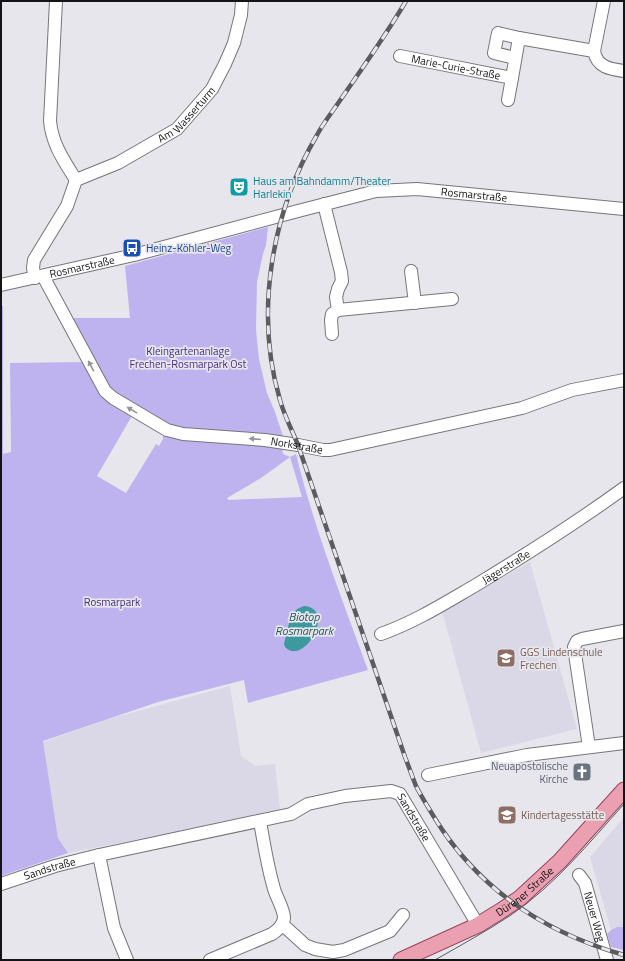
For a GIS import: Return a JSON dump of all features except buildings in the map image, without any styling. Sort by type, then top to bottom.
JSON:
[{"type":"main road","name":"Dürener Straße","points":[[401,960],[478,925],[520,898],[560,861],[624,790]]},
{"type":"street","points":[[39,277],[32,268],[34,260],[67,206],[76,180],[53,142],[51,132],[50,121],[56,1]]},
{"type":"street","name":"Am Wasserturm","points":[[76,180],[118,163],[177,129],[212,90],[234,43],[241,15],[242,1]]},
{"type":"street","points":[[604,1],[594,50],[596,58],[601,64],[610,69],[624,71]]},
{"type":"street","name":"Marie-Curie-Straße","points":[[515,58],[494,53],[498,33],[519,38],[594,50]]},
{"type":"street","name":"Marie-Curie-Straße","points":[[508,100],[519,38]]},
{"type":"street","name":"Marie-Curie-Straße","points":[[400,56],[512,78]]},
{"type":"street","name":"Rosmarstraße","points":[[1,285],[134,255],[376,191],[417,189],[624,209]]},
{"type":"street","points":[[324,204],[341,272],[342,281],[336,297],[338,310]]},
{"type":"street","points":[[411,271],[415,303]]},
{"type":"street","name":"Norkstraße","points":[[39,277],[105,392],[148,420],[172,432],[183,434],[265,440],[330,450],[522,408],[572,390],[624,380]]},
{"type":"street","points":[[332,334],[332,314],[338,310],[452,299]]},
{"type":"street","name":"Jägerstraße","points":[[381,634],[401,627],[435,609],[529,553],[624,488]]},
{"type":"street","points":[[590,747],[574,647],[577,642],[582,639],[624,631]]},
{"type":"street","points":[[428,775],[527,755],[624,743]]},
{"type":"street","name":"Sandstraße","points":[[1,884],[55,866],[99,855],[260,822],[291,814],[308,804],[345,796],[386,791],[396,792],[403,798],[478,925]]},
{"type":"street","points":[[210,960],[272,934],[279,930],[282,924],[284,918],[273,887],[260,822]]},
{"type":"street","points":[[99,855],[114,928],[127,960]]},
{"type":"street","name":"Neuer Weg","points":[[579,875],[585,884],[607,960]]},
{"type":"street","points":[[282,924],[305,944],[315,949],[333,952],[344,950],[390,931],[403,915]]},
{"type":"shaded area","name":"GGS Lindenschule Frechen","points":[[530,562],[577,729],[481,753],[442,611]]},
{"type":"shaded area","points":[[230,686],[241,756],[256,766],[275,764],[280,809],[207,826],[68,853],[58,838],[43,742],[112,718]]},
{"type":"shaded area","points":[[624,817],[624,927],[617,927],[611,930],[590,857]]},
{"type":"green space","name":"Kleingartenanlage Frechen-Rosmarpark Ost","points":[[268,227],[266,245],[257,282],[256,330],[259,359],[267,393],[284,439],[172,427],[112,393],[73,318],[130,318],[125,266]]},
{"type":"green space","name":"Rosmarpark","points":[[1,306],[3,306],[3,454],[11,452],[10,363],[86,362],[133,414],[97,476],[126,493],[156,444],[159,446],[163,439],[163,432],[282,445],[283,454],[290,457],[296,454],[320,536],[368,670],[248,703],[244,680],[158,702],[43,741],[58,838],[68,853],[1,876]],"holes":[[[290,457],[302,497],[228,500],[227,498],[261,478]]]},
{"type":"green space","points":[[617,927],[624,927],[624,950],[611,947],[607,934]]},
{"type":"water","name":"Biotop Rosmarpark","points":[[304,606],[313,609],[318,616],[318,625],[314,635],[308,643],[301,649],[293,651],[285,647],[284,644],[290,619],[297,609]]},
{"type":"tram line","points":[[435,960],[493,927],[527,903],[571,863],[624,804]]},
{"type":"railway","points":[[406,1],[320,130],[301,165],[289,197],[279,229],[272,263],[268,298],[268,332],[272,367],[282,406],[298,445],[405,757],[416,786],[425,802],[451,843],[471,866],[492,886],[515,904],[566,934],[624,955]]},
{"type":"place","name":"Haus am Bahndamm/Theater Harlekin","points":[[239,187]]},
{"type":"place","name":"Heinz-Köhler-Weg","points":[[132,248]]},
{"type":"place","name":"GGS Lindenschule Frechen","points":[[506,658]]},
{"type":"place","name":"Neuapostolische Kirche","points":[[582,772]]},
{"type":"place","name":"Kindertagesstätte","points":[[507,815]]}]
